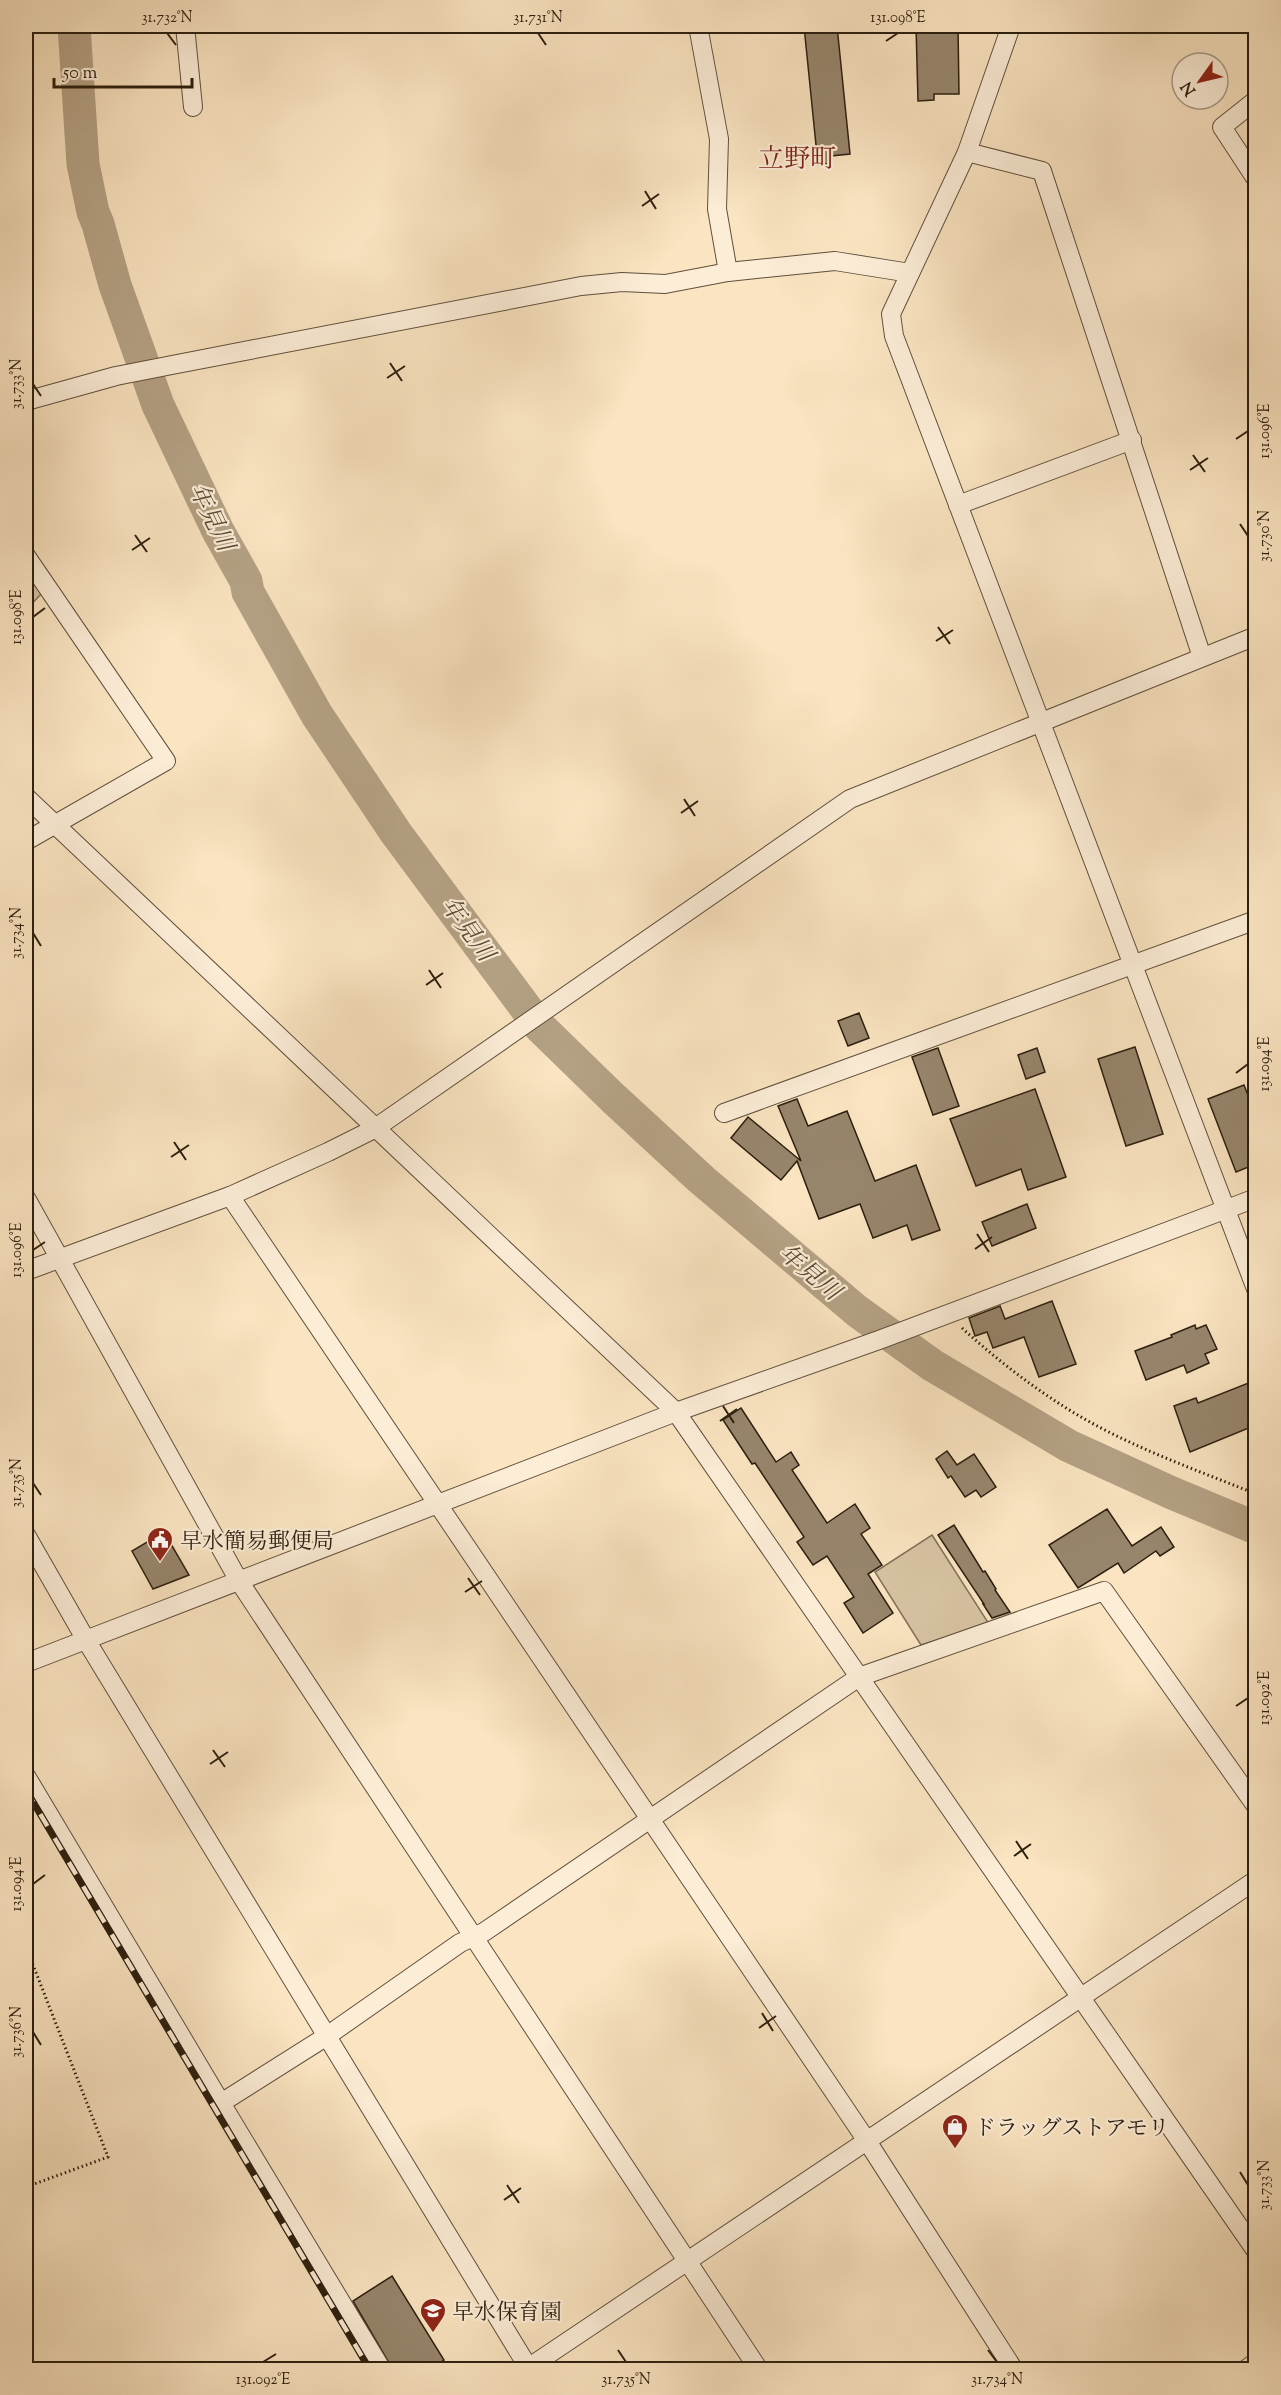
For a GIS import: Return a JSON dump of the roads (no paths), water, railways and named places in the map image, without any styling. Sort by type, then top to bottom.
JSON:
[{"type":"street","points":[[185,26],[193,107]]},
{"type":"street","points":[[698,26],[719,139],[717,209],[728,272]]},
{"type":"street","points":[[1011,26],[968,152],[891,314],[894,336],[1224,1210],[1256,1289]]},
{"type":"street","points":[[1256,100],[1222,127],[1256,179]]},
{"type":"street","points":[[968,152],[1042,171],[1202,657]]},
{"type":"street","points":[[26,401],[116,376],[172,364],[581,286],[622,282],[664,284],[728,272],[835,261],[910,273]]},
{"type":"street","points":[[958,505],[1132,440]]},
{"type":"street","points":[[26,556],[166,760],[26,841]]},
{"type":"street","points":[[26,1271],[230,1196],[374,1129],[850,799],[1256,636]]},
{"type":"street","points":[[26,797],[374,1129],[676,1412],[1256,2251]]},
{"type":"street","points":[[724,1113],[1256,920]]},
{"type":"street","points":[[230,1196],[867,2142],[1014,2370]]},
{"type":"street","points":[[26,1198],[239,1581],[759,2370]]},
{"type":"street","points":[[26,1663],[676,1412],[943,1316],[1256,1198]]},
{"type":"street","points":[[26,1535],[86,1640],[526,2368],[1256,1880]]},
{"type":"street","points":[[221,2103],[327,2036],[460,1943],[474,1937],[651,1820],[859,1677],[1104,1592],[1256,1806]]},
{"type":"street","points":[[26,1776],[382,2370]]},
{"type":"street","points":[[1245,2370],[1256,2362]]},
{"type":"waterway","name":"年見川","points":[[74,26],[83,164],[93,212],[115,285],[158,405],[218,531],[246,581],[248,592],[317,715],[396,833],[540,1027],[702,1180],[857,1311],[932,1365],[1069,1446],[1256,1528]]},
{"type":"railway","points":[[26,1790],[370,2370]]},
{"type":"place","name":"早水簡易郵便局","points":[[160,1563]]},
{"type":"place","name":"ドラッグストアモリ","points":[[955,2150]]},
{"type":"place","name":"早水保育園","points":[[433,2334]]},
{"type":"district","name":"立野町","points":[[797,158]]}]
